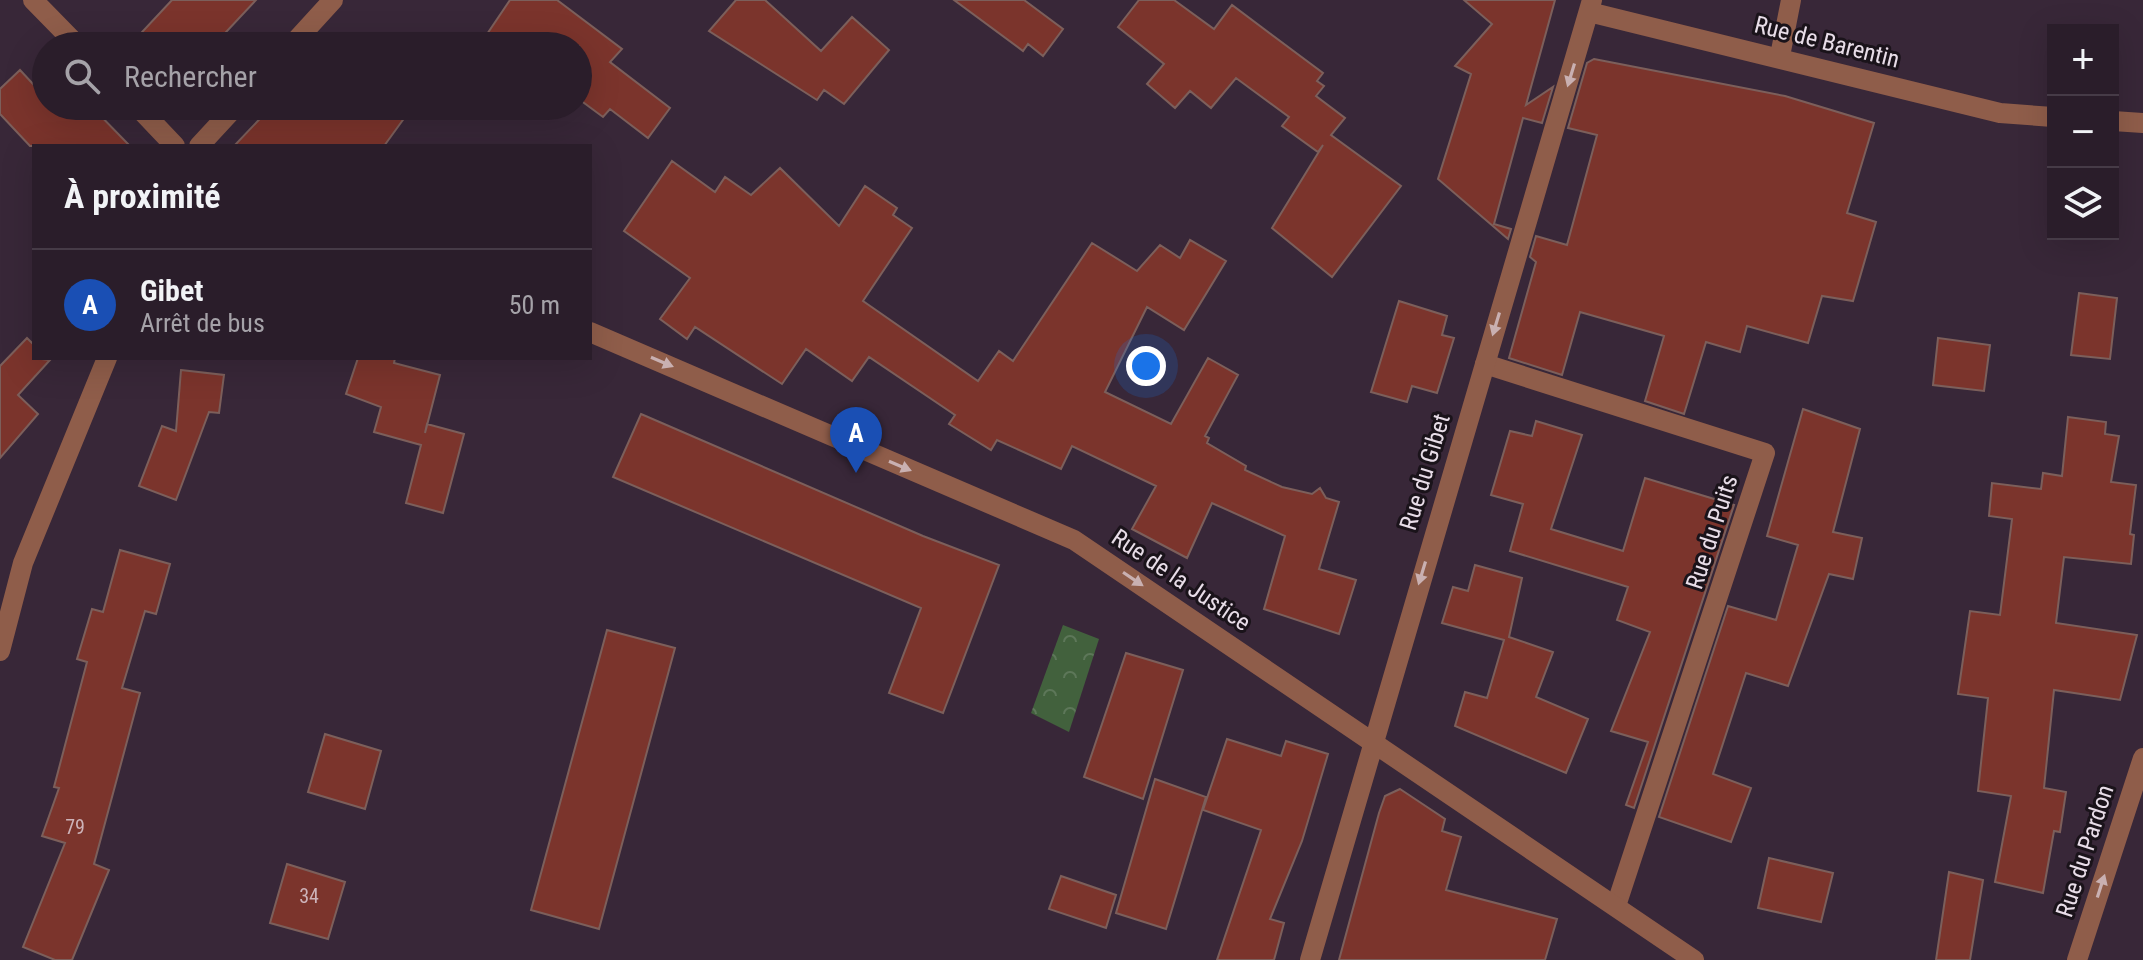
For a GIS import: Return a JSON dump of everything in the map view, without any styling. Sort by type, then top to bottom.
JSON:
[{"type":"street","points":[[33,0],[64,32]]},
{"type":"street","points":[[304,32],[333,0]]},
{"type":"street","points":[[1780,56],[1791,0]]},
{"type":"street","name":"Rue de Barentin","points":[[1591,6],[2000,113],[2047,117]]},
{"type":"street","name":"Rue du Gibet","points":[[1310,960],[1372,739],[1591,6]]},
{"type":"street","points":[[150,120],[173,144]]},
{"type":"street","points":[[201,144],[223,120]]},
{"type":"street","points":[[2119,121],[2143,123]]},
{"type":"street","name":"Rue de la Justice","points":[[592,333],[1074,540],[1694,960]]},
{"type":"street","points":[[0,651],[23,563],[106,360]]},
{"type":"street","name":"Rue du Puits","points":[[1485,364],[1765,453],[1616,906]]},
{"type":"street","name":"Rue du Pardon","points":[[2077,960],[2143,758]]},
{"type":"green space","points":[[1063,625],[1099,639],[1069,732],[1031,713]]},
{"type":"building","points":[[172,0],[256,0],[226,32],[142,32]]},
{"type":"building","points":[[510,0],[557,0],[622,49],[610,62],[670,108],[648,138],[610,109],[603,117],[592,109],[592,32],[488,32]]},
{"type":"building","points":[[736,0],[765,0],[821,51],[852,17],[889,50],[844,104],[824,90],[817,100],[709,31]]},
{"type":"building","points":[[954,0],[1024,0],[1063,29],[1043,56],[1028,44],[1023,51]]},
{"type":"building","points":[[1139,0],[1174,0],[1214,29],[1232,5],[1323,73],[1317,81],[1324,86],[1316,96],[1345,118],[1331,135],[1401,186],[1332,277],[1272,228],[1323,145],[1318,152],[1282,126],[1289,117],[1236,78],[1211,108],[1190,91],[1175,108],[1147,84],[1164,64],[1118,27]]},
{"type":"building","points":[[1464,0],[1555,0],[1526,105],[1553,87],[1542,123],[1523,118],[1494,224],[1511,229],[1508,239],[1438,179],[1471,74],[1455,66],[1492,24]]},
{"type":"building","points":[[1594,59],[1785,96],[1874,123],[1847,213],[1876,222],[1853,301],[1822,296],[1808,343],[1747,326],[1740,352],[1706,342],[1684,414],[1645,401],[1664,336],[1580,312],[1562,375],[1509,358],[1536,262],[1530,257],[1536,236],[1567,245],[1597,135],[1568,128],[1587,63]]},
{"type":"building","points":[[20,70],[32,83],[32,120],[105,120],[128,144],[30,146],[0,114],[0,89]]},
{"type":"building","points":[[259,120],[403,120],[385,144],[236,144]]},
{"type":"building","points":[[672,161],[715,192],[725,177],[751,195],[780,168],[839,226],[865,186],[897,208],[893,215],[912,228],[863,301],[978,381],[999,351],[1013,361],[1092,243],[1137,271],[1160,245],[1180,258],[1190,240],[1226,261],[1184,330],[1147,307],[1105,392],[1171,424],[1208,358],[1238,375],[1205,436],[1209,438],[1207,443],[1246,466],[1245,470],[1282,487],[1312,494],[1320,488],[1326,498],[1339,502],[1319,569],[1356,580],[1339,634],[1264,609],[1285,536],[1212,503],[1187,558],[1132,529],[1156,486],[1072,446],[1061,469],[997,440],[991,450],[949,424],[955,415],[869,357],[852,381],[806,349],[782,384],[695,327],[687,339],[660,319],[690,278],[624,231]]},
{"type":"building","points":[[2079,293],[2117,298],[2110,359],[2071,355]]},
{"type":"building","points":[[1399,301],[1447,316],[1442,335],[1454,338],[1437,393],[1412,386],[1407,402],[1371,392]]},
{"type":"building","points":[[27,338],[32,343],[32,360],[50,360],[18,395],[38,414],[0,458],[0,366]]},
{"type":"building","points":[[1938,338],[1990,345],[1984,391],[1933,385]]},
{"type":"building","points":[[357,360],[395,360],[394,363],[440,375],[427,424],[464,434],[443,513],[406,503],[421,445],[374,432],[381,407],[346,394]]},
{"type":"building","points":[[181,370],[224,375],[219,413],[209,412],[176,500],[139,486],[162,426],[176,431]]},
{"type":"building","points":[[1803,409],[1860,429],[1833,532],[1862,538],[1853,579],[1829,574],[1788,686],[1746,673],[1713,774],[1751,788],[1731,842],[1659,817],[1728,606],[1776,620],[1798,545],[1767,536]]},
{"type":"building","points":[[641,414],[923,536],[999,565],[943,713],[889,693],[921,608],[613,477]]},
{"type":"building","points":[[2068,417],[2106,422],[2105,434],[2119,436],[2111,482],[2136,485],[2130,534],[2134,535],[2131,564],[2064,557],[2056,623],[2137,635],[2120,700],[2054,690],[2044,788],[2066,792],[2060,832],[2054,831],[2043,893],[1995,882],[2011,796],[1978,791],[1988,698],[1958,694],[1970,611],[2000,615],[2012,519],[1989,516],[1992,483],[2041,489],[2043,473],[2062,476]]},
{"type":"building","points":[[1536,421],[1582,435],[1551,529],[1623,551],[1645,478],[1734,505],[1634,808],[1626,805],[1648,742],[1611,731],[1650,632],[1617,620],[1628,587],[1510,551],[1523,504],[1491,495],[1510,431],[1532,436]]},
{"type":"building","points":[[120,550],[170,564],[156,614],[145,611],[122,688],[140,693],[94,864],[109,870],[72,960],[55,960],[23,947],[65,843],[42,836],[59,788],[54,787],[87,662],[77,659],[92,609],[103,612]]},
{"type":"building","points":[[1475,565],[1522,578],[1509,637],[1553,652],[1536,697],[1588,719],[1566,773],[1455,726],[1465,692],[1487,698],[1504,640],[1442,623],[1453,587],[1468,591]]},
{"type":"building","points":[[607,630],[675,648],[599,929],[531,910]]},
{"type":"building","points":[[1126,653],[1183,670],[1143,799],[1084,777]]},
{"type":"building","points":[[325,734],[381,751],[365,809],[308,792]]},
{"type":"building","points":[[1227,739],[1281,756],[1286,741],[1328,754],[1302,841],[1270,919],[1284,923],[1274,960],[1217,960],[1261,830],[1203,810]]},
{"type":"building","points":[[1155,779],[1206,797],[1166,929],[1116,913]]},
{"type":"building","points":[[1400,789],[1445,819],[1442,831],[1461,837],[1446,890],[1557,919],[1545,960],[1339,960],[1385,796]]},
{"type":"building","points":[[1769,858],[1833,873],[1821,922],[1758,908]]},
{"type":"building","points":[[287,864],[345,882],[328,939],[270,923]]},
{"type":"building","points":[[1949,872],[1983,880],[1970,960],[1936,960]]},
{"type":"building","points":[[1061,876],[1116,895],[1106,928],[1049,909]]},
{"type":"place","name":"Gibet","points":[[856,473]]}]
